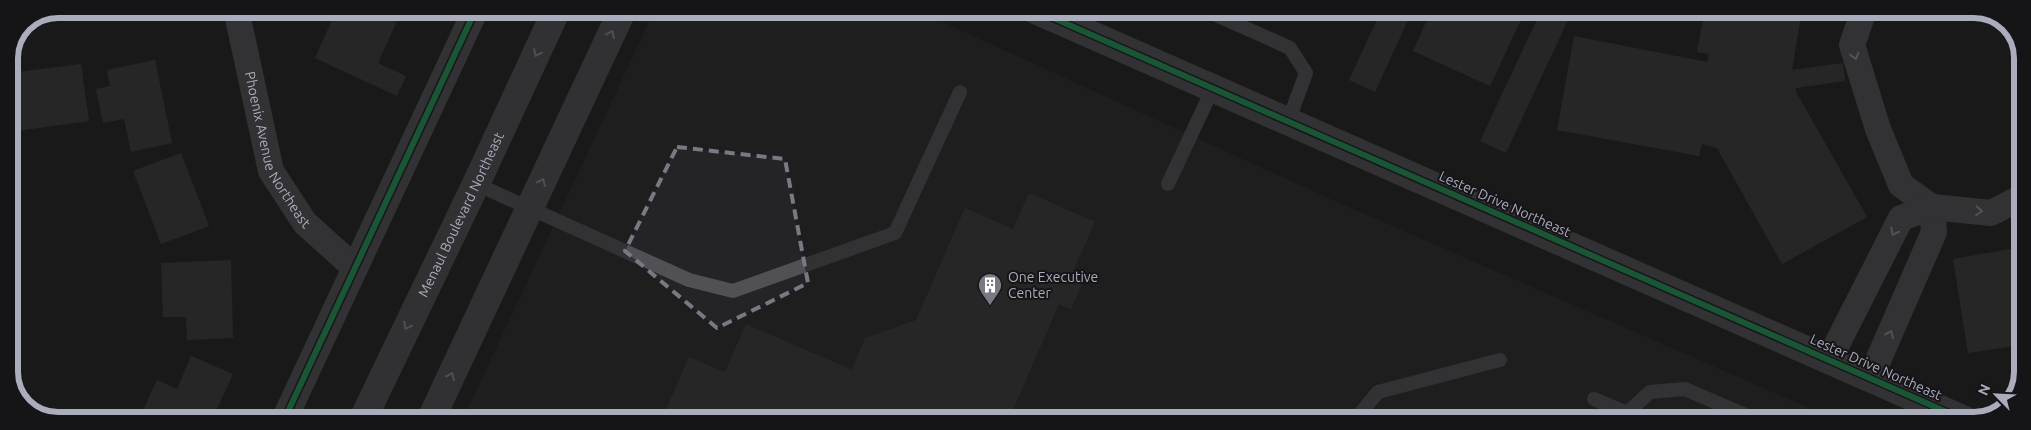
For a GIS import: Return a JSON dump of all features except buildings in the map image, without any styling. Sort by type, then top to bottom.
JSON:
[{"type":"main road","name":"Menaul Boulevard Northeast","points":[[366,412],[476,184],[553,17]]},
{"type":"main road","points":[[434,412],[619,17]]},
{"type":"street","name":"Phoenix Avenue Northeast","points":[[238,17],[271,171],[305,223],[355,268]]},
{"type":"street","points":[[288,412],[472,17]]},
{"type":"street","name":"Lester Drive Northeast","points":[[1051,17],[1946,412]]},
{"type":"street","points":[[1862,17],[1852,45],[1878,129],[1901,185],[1932,207]]},
{"type":"street","points":[[1829,360],[1901,218],[1932,207],[1991,213],[2013,201]]},
{"type":"street","points":[[1870,379],[1934,232],[1932,207]]},
{"type":"lane","points":[[1221,17],[1290,48],[1306,73],[1288,122]]},
{"type":"lane","points":[[1168,184],[1213,88]]},
{"type":"lane","points":[[476,184],[689,280],[733,291],[895,233],[960,92]]},
{"type":"lane","points":[[1361,412],[1378,392],[1500,360]]},
{"type":"lane","points":[[1628,412],[1650,392],[1685,389],[1738,412]]},
{"type":"lane","points":[[1594,398],[1625,412]]},
{"type":"highlighted area","points":[[677,147],[785,159],[808,283],[717,328],[625,251]]},
{"type":"shaded area","name":"One Executive Center","points":[[651,17],[932,17],[1319,194],[1818,412],[466,412]]},
{"type":"cycle path","points":[[288,412],[472,17]]},
{"type":"cycle path","points":[[1051,17],[1947,412]]},
{"type":"place","name":"One Executive Center","points":[[990,306]]}]
